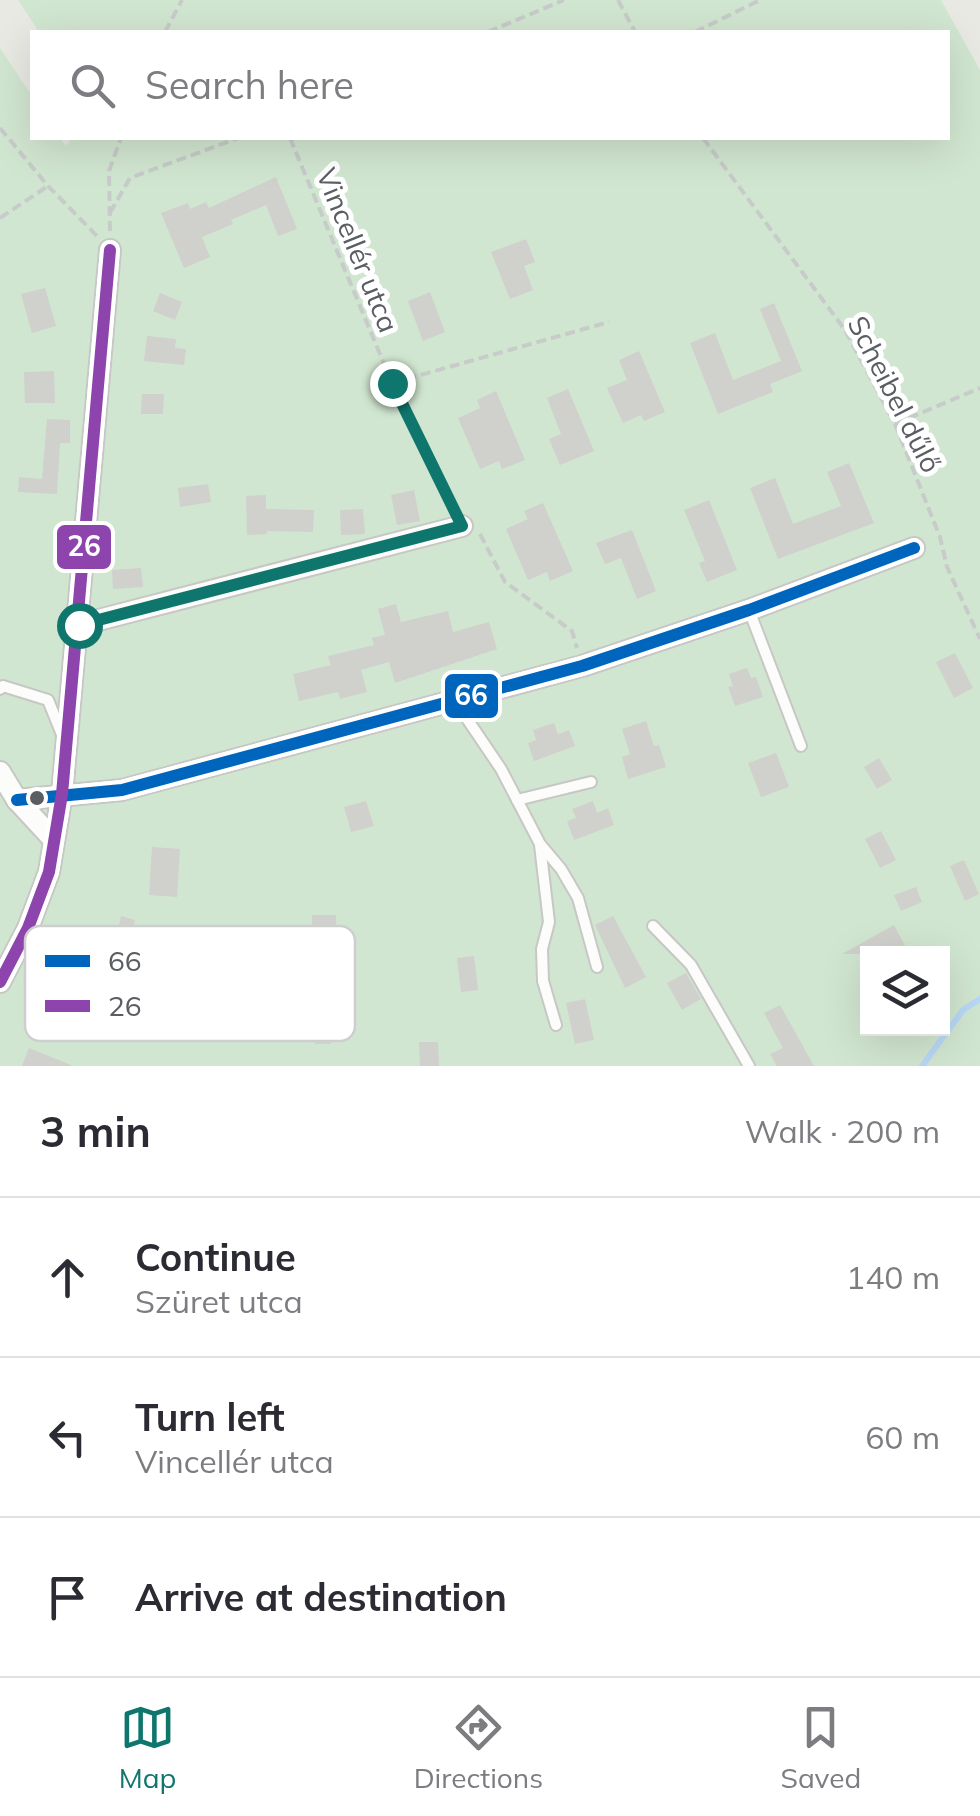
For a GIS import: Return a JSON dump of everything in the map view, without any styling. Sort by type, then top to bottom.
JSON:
[{"type":"street","points":[[29,926],[49,872],[62,794],[110,250]]},
{"type":"street","points":[[79,625],[462,526]]},
{"type":"street","points":[[17,800],[122,790],[582,666],[749,610],[914,548]]},
{"type":"street","points":[[0,772],[17,800],[54,840]]},
{"type":"street","points":[[0,982],[25,934]]},
{"type":"lane","points":[[749,610],[801,746]]},
{"type":"lane","points":[[0,689],[3,686],[48,700],[67,747]]},
{"type":"lane","points":[[454,700],[500,769],[540,844],[578,898],[597,967]]},
{"type":"lane","points":[[517,800],[591,782]]},
{"type":"lane","points":[[540,844],[549,922],[542,948],[543,980],[556,1026]]},
{"type":"lane","points":[[653,926],[692,965],[749,1066]]},
{"type":"path","points":[[166,30],[182,0]]},
{"type":"path","points":[[493,30],[564,0]]},
{"type":"path","points":[[618,0],[634,30]]},
{"type":"path","points":[[700,30],[760,0]]},
{"type":"path","points":[[0,128],[48,186],[110,250]]},
{"type":"path","points":[[119,140],[109,171],[110,213],[130,178],[233,140]]},
{"type":"path","name":"Vincellér utca","points":[[291,140],[392,383],[462,526],[482,535],[506,582],[572,630],[582,666]]},
{"type":"path","name":"Scheibel dűlő","points":[[704,140],[846,330],[895,424],[948,567],[980,639]]},
{"type":"path","points":[[0,218],[48,186]]},
{"type":"path","points":[[392,383],[610,322]]},
{"type":"path","points":[[895,424],[980,388]]},
{"type":"green space","points":[[18,0],[941,0],[980,70],[980,1066],[0,1066],[0,48],[30,93],[30,140],[62,140],[66,146],[70,140],[950,140],[950,30],[38,30]]},
{"type":"building","points":[[276,177],[297,229],[278,236],[266,205],[202,237],[210,257],[184,268],[161,213],[188,203],[190,209],[206,202],[209,208]]},
{"type":"building","points":[[526,239],[535,262],[524,266],[533,290],[510,299],[491,252]]},
{"type":"building","points":[[45,288],[56,326],[32,333],[21,294]]},
{"type":"building","points":[[430,292],[445,332],[423,341],[408,301]]},
{"type":"building","points":[[160,293],[182,302],[175,320],[153,311]]},
{"type":"building","points":[[774,303],[802,371],[770,384],[773,392],[718,414],[690,343],[715,333],[733,380],[781,361],[760,309]]},
{"type":"building","points":[[147,336],[176,339],[175,348],[186,349],[184,365],[144,361]]},
{"type":"building","points":[[639,351],[665,412],[644,421],[641,415],[623,423],[607,388],[627,380],[619,360]]},
{"type":"building","points":[[54,371],[55,403],[25,403],[24,372]]},
{"type":"building","points":[[568,389],[594,451],[560,465],[549,439],[561,434],[547,398]]},
{"type":"building","points":[[496,391],[525,460],[502,469],[499,461],[480,469],[458,418],[480,408],[477,400]]},
{"type":"building","points":[[142,394],[164,394],[163,414],[141,414]]},
{"type":"building","points":[[47,419],[70,420],[70,443],[60,443],[57,494],[18,492],[19,477],[42,479]]},
{"type":"building","points":[[849,463],[874,523],[778,559],[750,488],[775,478],[793,524],[841,506],[827,472]]},
{"type":"building","points":[[208,484],[211,502],[180,507],[178,488]]},
{"type":"building","points":[[414,490],[420,521],[397,525],[391,495]]},
{"type":"building","points":[[266,495],[266,509],[314,510],[313,532],[267,531],[247,535],[246,496]]},
{"type":"building","points":[[709,500],[737,570],[707,582],[699,563],[705,561],[684,510]]},
{"type":"building","points":[[543,503],[573,571],[550,581],[547,572],[528,580],[506,529],[528,519],[524,511]]},
{"type":"building","points":[[363,509],[365,534],[341,535],[340,510]]},
{"type":"building","points":[[632,530],[656,591],[637,599],[621,558],[605,564],[596,543]]},
{"type":"building","points":[[141,568],[143,587],[113,589],[112,570]]},
{"type":"building","points":[[396,604],[401,622],[448,611],[453,632],[489,622],[497,649],[395,683],[389,662],[361,670],[367,692],[340,699],[338,692],[299,701],[293,674],[331,665],[328,656],[374,645],[372,638],[385,635],[378,609]]},
{"type":"building","points":[[955,653],[973,688],[954,698],[936,662]]},
{"type":"building","points":[[747,668],[751,678],[756,677],[763,697],[735,706],[728,687],[733,686],[729,674]]},
{"type":"building","points":[[646,721],[666,767],[628,779],[622,757],[630,754],[622,729]]},
{"type":"building","points":[[554,723],[558,734],[569,730],[575,746],[534,761],[528,743],[536,740],[533,730]]},
{"type":"building","points":[[776,753],[789,787],[761,797],[748,763]]},
{"type":"building","points":[[879,758],[892,780],[877,789],[864,767]]},
{"type":"building","points":[[366,801],[374,826],[351,832],[344,807]]},
{"type":"building","points":[[593,801],[597,813],[608,808],[614,825],[574,840],[567,821],[576,818],[572,809]]},
{"type":"building","points":[[881,831],[896,860],[880,868],[865,839]]},
{"type":"building","points":[[152,847],[180,849],[177,897],[149,895]]},
{"type":"building","points":[[964,860],[979,894],[965,901],[950,866]]},
{"type":"building","points":[[916,887],[922,902],[901,911],[894,895]]},
{"type":"building","points":[[312,915],[336,915],[336,926],[312,926]]},
{"type":"building","points":[[121,916],[135,920],[134,926],[119,926]]},
{"type":"building","points":[[613,916],[646,977],[625,988],[595,925]]},
{"type":"building","points":[[894,925],[905,946],[860,946],[860,954],[842,954]]},
{"type":"building","points":[[474,956],[478,990],[461,992],[457,958]]},
{"type":"building","points":[[686,973],[701,999],[682,1010],[667,983]]},
{"type":"building","points":[[585,999],[594,1040],[575,1044],[566,1003]]},
{"type":"building","points":[[780,1005],[814,1066],[777,1066],[770,1054],[783,1048],[764,1013]]},
{"type":"building","points":[[419,1042],[438,1042],[439,1066],[420,1066]]},
{"type":"building","points":[[29,1048],[71,1065],[71,1066],[22,1066]]},
{"type":"waterway","points":[[922,1066],[963,1010],[980,999]]},
{"type":"transit line","name":"26","points":[[29,926],[49,872],[62,794],[110,250]]},
{"type":"transit line","name":"66","points":[[17,800],[122,790],[582,666],[749,610],[914,548]]},
{"type":"transit line","name":"26","points":[[0,982],[25,934]]},
{"type":"route","points":[[79,625],[462,526],[392,383]]}]
